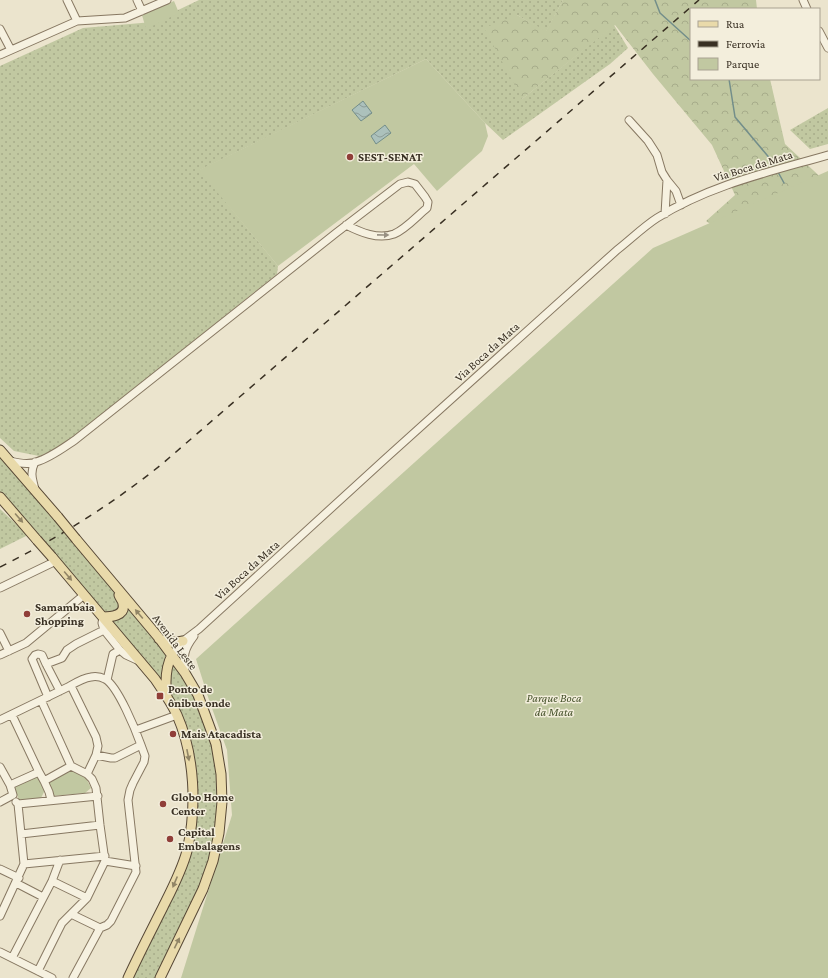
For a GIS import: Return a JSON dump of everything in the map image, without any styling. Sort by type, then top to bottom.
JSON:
[{"type":"main road","name":"Avenida Leste","points":[[0,450],[58,517],[172,655],[198,695],[216,744],[221,774],[222,802],[219,833],[213,861],[203,889],[160,978]]},
{"type":"main road","points":[[0,497],[142,662],[167,697],[177,715],[186,743],[193,804],[187,852],[170,893],[128,978]]},
{"type":"main road","points":[[103,616],[112,617],[118,615],[123,610],[124,605],[113,583]]},
{"type":"main road","points":[[159,638],[168,643],[183,641]]},
{"type":"main road","points":[[167,697],[167,664],[172,655]]},
{"type":"street","points":[[67,0],[77,21]]},
{"type":"street","points":[[137,0],[142,12]]},
{"type":"street","points":[[0,55],[77,21],[125,18],[167,0]]},
{"type":"street","points":[[0,29],[11,50]]},
{"type":"street","points":[[820,33],[828,48]]},
{"type":"street","points":[[629,120],[648,141],[657,155],[662,172],[676,190],[681,205]]},
{"type":"street","name":"Via Boca da Mata","points":[[172,655],[183,641],[199,629],[617,250],[657,218],[710,190],[828,155]]},
{"type":"street","points":[[665,214],[667,180]]},
{"type":"street","points":[[10,461],[19,463],[35,462],[61,450],[346,225],[400,184],[408,182],[415,184],[428,202],[426,208],[402,229],[389,235],[363,233],[346,225]]},
{"type":"street","points":[[35,462],[31,470],[35,491]]},
{"type":"street","points":[[0,588],[54,559]]},
{"type":"street","points":[[0,656],[26,643],[84,595]]},
{"type":"street","points":[[103,616],[102,622],[104,630],[120,650],[126,655],[142,662]]},
{"type":"street","name":"Via Boca da Mata","points":[[185,673],[184,658],[186,647],[199,629]]},
{"type":"street","points":[[46,664],[62,658],[67,650],[76,644],[104,630]]},
{"type":"street","points":[[0,633],[9,651]]},
{"type":"street","points":[[107,680],[113,654],[120,650]]},
{"type":"street","points":[[48,697],[32,659],[38,654],[42,655],[60,691]]},
{"type":"street","points":[[0,720],[89,677],[96,676],[107,680],[118,695],[136,730],[145,756],[144,762],[133,782],[128,800],[136,872],[112,921],[100,928],[73,978]]},
{"type":"street","points":[[71,686],[96,737],[98,746],[96,755],[87,774]]},
{"type":"street","points":[[38,971],[62,923],[87,898],[105,858],[100,825],[98,796],[95,783],[87,774],[71,766],[40,700]]},
{"type":"street","points":[[12,715],[44,781],[51,800]]},
{"type":"street","points":[[136,730],[177,715]]},
{"type":"street","points":[[96,755],[115,758],[141,745]]},
{"type":"street","points":[[44,781],[71,766]]},
{"type":"street","points":[[0,767],[18,804],[24,864],[18,880],[0,916]]},
{"type":"street","points":[[10,785],[39,772]]},
{"type":"street","points":[[0,802],[13,795]]},
{"type":"street","points":[[18,804],[98,796]]},
{"type":"street","points":[[21,834],[100,825]]},
{"type":"street","points":[[24,864],[60,860],[105,858],[136,866]]},
{"type":"street","points":[[12,958],[52,881],[60,860]]},
{"type":"street","points":[[0,869],[43,897]]},
{"type":"street","points":[[52,881],[87,898]]},
{"type":"street","points":[[71,914],[100,928]]},
{"type":"street","points":[[1,955],[12,958],[52,978]]},
{"type":"green space","points":[[199,0],[563,0],[546,32],[517,15],[522,99],[614,25],[628,48],[610,64],[503,140],[485,123],[426,59],[200,170],[278,266],[277,274],[60,448],[39,456],[14,451],[0,438],[0,66],[83,28],[153,22]]},
{"type":"green space","points":[[563,0],[756,0],[757,8],[690,8],[690,80],[770,80],[785,144],[828,184],[767,265],[706,221],[735,195],[712,145],[653,74],[615,25],[522,99],[484,28],[517,15],[546,31]]},
{"type":"green space","points":[[174,1],[179,13],[146,29],[142,15]]},
{"type":"green space","name":"SEST-SENAT","points":[[426,59],[485,123],[488,136],[482,151],[437,191],[414,164],[278,266],[199,170]]},
{"type":"green space","points":[[828,108],[828,144],[810,149],[790,130]]},
{"type":"green space","name":"Parque Boca da Mata","points":[[828,171],[828,978],[181,978],[232,815],[227,750],[196,659],[653,248]]},
{"type":"green space","points":[[0,450],[35,490],[199,695],[222,774],[212,861],[158,978],[128,978],[170,893],[193,826],[185,743],[164,697],[0,498]]},
{"type":"green space","points":[[0,509],[28,535],[0,549]]},
{"type":"green space","points":[[72,770],[86,778],[91,788],[85,793],[52,796],[47,782],[56,775]]},
{"type":"green space","points":[[38,776],[45,790],[41,798],[19,800],[14,786]]},
{"type":"water","points":[[363,101],[372,113],[361,121],[352,110]]},
{"type":"water","points":[[385,125],[391,133],[376,144],[371,136]]},
{"type":"waterway","points":[[655,0],[660,13],[690,40]]},
{"type":"waterway","points":[[729,80],[735,117],[772,161],[775,167]]},
{"type":"waterway","points":[[778,172],[784,183]]},
{"type":"railway","points":[[0,567],[84,520],[162,464],[699,0]]},
{"type":"place","name":"SEST-SENAT","points":[[350,157]]},
{"type":"place","name":"Samambaia Shopping","points":[[27,614]]},
{"type":"place","name":"Ponto de ônibus onde","points":[[160,696]]},
{"type":"place","name":"Mais Atacadista","points":[[173,734]]},
{"type":"place","name":"Globo Home Center","points":[[163,804]]},
{"type":"place","name":"Capital Embalagens","points":[[170,839]]}]
